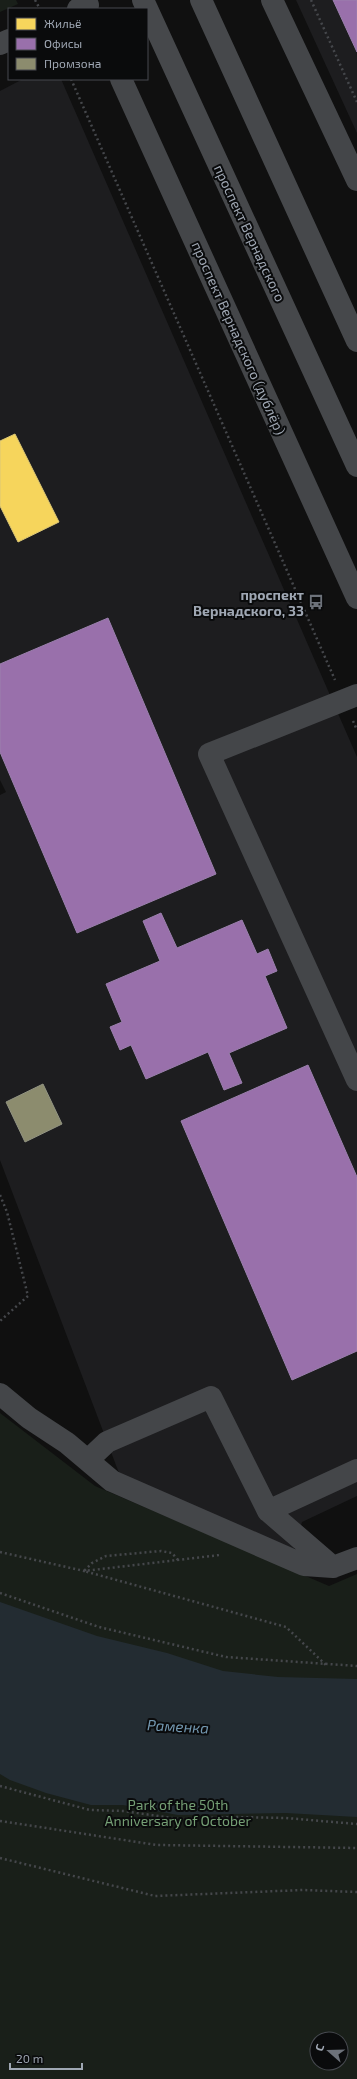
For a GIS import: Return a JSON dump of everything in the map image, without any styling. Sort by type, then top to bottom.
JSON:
[{"type":"main road","points":[[201,0],[357,341]]},
{"type":"main road","name":"проспект Вернадского","points":[[148,9],[357,466]]},
{"type":"street","points":[[272,0],[354,166]]},
{"type":"street","name":"проспект Вернадского (дублёр)","points":[[121,80],[357,598]]},
{"type":"street","points":[[350,698],[209,754],[357,1080]]},
{"type":"street","points":[[0,1394],[29,1418],[67,1443],[112,1481],[264,1549],[304,1565],[334,1567],[357,1558]]},
{"type":"street","points":[[88,1460],[107,1442],[211,1397],[268,1511],[334,1567]]},
{"type":"street","points":[[268,1511],[357,1470]]},
{"type":"path","points":[[311,0],[357,102]]},
{"type":"path","points":[[71,80],[350,698],[357,730]]},
{"type":"path","points":[[0,1195],[7,1212],[28,1296],[0,1321]]},
{"type":"path","points":[[84,1571],[92,1563],[106,1556],[161,1551],[172,1553],[178,1560]]},
{"type":"path","points":[[0,1552],[84,1571],[286,1627],[326,1665]]},
{"type":"path","points":[[84,1571],[225,1554]]},
{"type":"path","points":[[0,1593],[99,1626],[219,1655],[326,1665],[357,1666]]},
{"type":"path","points":[[0,1786],[90,1810],[124,1811],[178,1819],[234,1817],[286,1818],[357,1824]]},
{"type":"path","points":[[0,1821],[157,1845],[357,1848]]},
{"type":"path","points":[[0,1858],[155,1896],[302,1890],[357,1892]]},
{"type":"shaded area","points":[[296,0],[357,0],[357,133]]},
{"type":"shaded area","points":[[21,80],[61,80],[357,757],[357,1496],[302,1522],[293,1552],[119,1473],[0,1160],[0,795],[6,792],[0,780],[0,91]]},
{"type":"green space","points":[[0,0],[16,0],[18,4],[0,12]]},
{"type":"green space","name":"Park of the 50th Anniversary of October","points":[[0,1413],[95,1486],[329,1586],[357,1574],[357,2079],[0,2079]]},
{"type":"water","name":"Раменка","points":[[0,1602],[97,1636],[167,1653],[223,1671],[278,1677],[357,1679],[357,1817],[286,1813],[178,1815],[123,1805],[91,1805],[46,1793],[10,1780],[0,1774]]},
{"type":"building: Жильё","points":[[15,434],[59,522],[18,542],[0,506],[0,441]]},
{"type":"building: Офисы","points":[[333,0],[357,0],[357,52]]},
{"type":"building: Офисы","points":[[108,618],[216,874],[77,933],[0,752],[0,664]]},
{"type":"building: Офисы","points":[[161,913],[177,948],[242,920],[257,954],[268,949],[277,971],[265,976],[287,1028],[229,1053],[242,1083],[224,1090],[208,1052],[146,1079],[131,1045],[120,1050],[110,1027],[122,1022],[106,984],[160,961],[143,921]]},
{"type":"building: Офисы","points":[[308,1065],[357,1177],[357,1351],[292,1380],[181,1121]]},
{"type":"building: Промзона","points":[[43,1084],[62,1124],[25,1142],[6,1102]]},
{"type":"place","name":"проспект Вернадского, 33","points":[[316,602]]}]
